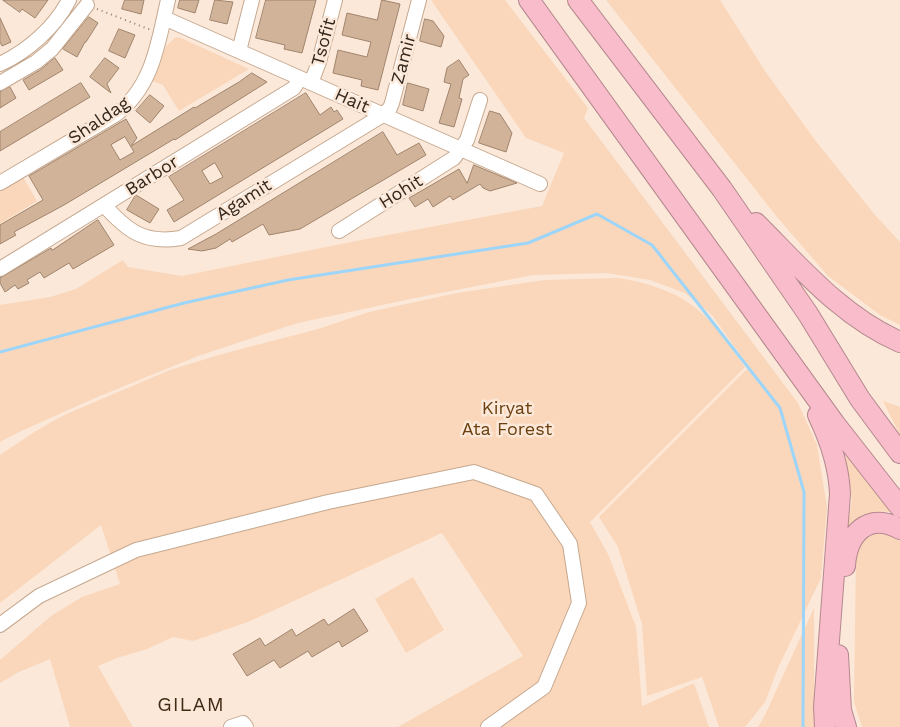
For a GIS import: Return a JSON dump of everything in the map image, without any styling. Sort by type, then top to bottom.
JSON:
[{"type":"highway","points":[[530,0],[835,424],[900,507]]},
{"type":"highway","points":[[578,0],[722,189],[808,314],[848,380],[900,453]]},
{"type":"highway","points":[[722,189],[817,284],[856,318],[873,337],[900,356]]},
{"type":"highway","points":[[856,318],[900,342]]},
{"type":"highway","points":[[786,355],[828,436],[840,480],[824,708],[825,727]]},
{"type":"highway","points":[[836,727],[834,701],[846,557],[851,540],[861,529],[874,524],[889,524],[900,529]]},
{"type":"highway","points":[[838,652],[841,710],[846,727]]},
{"type":"street","points":[[16,74],[4,62],[42,35],[58,18],[69,0]]},
{"type":"street","name":"Shaldag","points":[[0,183],[125,108],[145,82],[168,0]]},
{"type":"street","points":[[239,51],[252,0]]},
{"type":"street","name":"Tsofit","points":[[305,81],[319,62],[335,0]]},
{"type":"street","name":"Zamir","points":[[383,115],[392,103],[419,0]]},
{"type":"street","points":[[0,83],[36,62],[52,49],[87,5]]},
{"type":"street","name":"Hait","points":[[164,18],[540,184]]},
{"type":"street","name":"Barbor","points":[[0,269],[305,81]]},
{"type":"street","points":[[461,149],[470,134],[480,100]]},
{"type":"street","name":"Agamit","points":[[104,205],[119,222],[136,234],[157,240],[181,238],[383,115]]},
{"type":"street","name":"Hohit","points":[[339,231],[450,161],[461,149]]},
{"type":"street","points":[[0,625],[39,596],[136,550],[328,502],[474,472],[536,494],[570,544],[579,603],[544,687],[488,727]]},
{"type":"street","points":[[231,727],[243,723],[246,727]]},
{"type":"path","points":[[87,5],[160,34]]},
{"type":"green space","points":[[431,0],[505,0],[588,108],[584,118],[798,403],[817,445],[827,507],[821,578],[778,668],[765,702],[745,727],[719,727],[702,677],[647,696],[642,624],[618,547],[599,517],[749,367],[712,315],[685,293],[650,280],[606,273],[533,275],[298,323],[198,356],[95,398],[0,442],[0,305],[50,297],[76,289],[123,260],[128,267],[182,276],[542,206],[564,153],[526,138]]},
{"type":"green space","points":[[606,0],[720,0],[765,71],[815,140],[875,215],[900,242],[900,325],[880,315],[828,276],[777,217]]},
{"type":"green space","points":[[176,37],[249,69],[179,111],[163,85],[152,81],[166,46]]},
{"type":"green space","points":[[23,177],[37,201],[0,224],[0,190]]},
{"type":"green space","name":"Kiryat Ata Forest","points":[[619,278],[657,287],[676,295],[692,305],[714,326],[745,367],[590,522],[608,554],[636,627],[642,706],[694,683],[709,727],[398,727],[523,656],[442,533],[248,622],[193,641],[173,637],[147,649],[98,666],[133,727],[70,727],[50,659],[17,673],[0,683],[0,660],[51,616],[82,597],[120,584],[101,525],[0,603],[0,455],[36,431],[64,415],[170,370],[222,354],[318,329],[369,312],[457,293],[544,280]]},
{"type":"green space","points":[[883,401],[900,407],[900,435]]},
{"type":"green space","points":[[844,447],[891,512],[875,512],[864,516],[854,525],[845,538],[852,500]]},
{"type":"green space","points":[[879,529],[898,538],[900,541],[900,727],[862,727],[854,702],[856,556],[864,536]]},
{"type":"green space","points":[[413,577],[444,630],[406,653],[375,599]]},
{"type":"green space","points":[[814,608],[814,727],[758,727],[765,715]]},
{"type":"building","points":[[3,0],[48,0],[35,18],[22,9],[20,12]]},
{"type":"building","points":[[125,0],[144,0],[141,14],[122,9]]},
{"type":"building","points":[[180,0],[199,0],[195,13],[178,8]]},
{"type":"building","points":[[215,0],[233,2],[227,24],[210,20]]},
{"type":"building","points":[[266,0],[316,0],[302,53],[284,49],[285,45],[256,38]]},
{"type":"building","points":[[382,0],[400,4],[378,90],[361,86],[362,80],[333,73],[338,50],[367,57],[371,42],[342,35],[347,13],[377,20]]},
{"type":"building","points":[[89,17],[98,23],[77,57],[63,49]]},
{"type":"building","points":[[0,18],[11,42],[2,46],[0,42]]},
{"type":"building","points":[[425,19],[433,21],[444,36],[441,47],[420,41]]},
{"type":"building","points":[[119,29],[135,35],[125,58],[109,51]]},
{"type":"building","points":[[55,58],[63,70],[29,90],[23,80]]},
{"type":"building","points":[[105,58],[119,68],[107,84],[111,93],[90,77]]},
{"type":"building","points":[[459,60],[469,75],[463,79],[459,98],[462,99],[454,127],[439,123],[451,84],[444,82],[447,68]]},
{"type":"building","points":[[252,73],[267,82],[175,140],[14,232],[16,235],[0,244],[0,225],[43,200],[29,176],[126,119],[137,138],[131,146]],"holes":[[[125,137],[134,152],[120,160],[111,145]]]},
{"type":"building","points":[[81,83],[90,97],[0,151],[0,132]]},
{"type":"building","points":[[408,83],[429,89],[423,111],[403,105]]},
{"type":"building","points":[[10,87],[16,98],[0,108],[0,92]]},
{"type":"building","points":[[306,93],[320,115],[331,107],[334,112],[337,110],[343,119],[174,222],[167,210],[184,200],[169,177]],"holes":[[[215,163],[223,177],[210,184],[202,171]]]},
{"type":"building","points":[[150,95],[164,106],[150,123],[136,111]]},
{"type":"building","points":[[490,111],[500,114],[512,133],[506,152],[479,143]]},
{"type":"building","points":[[383,132],[397,155],[419,143],[426,155],[300,229],[269,235],[263,224],[232,242],[230,239],[216,248],[202,251],[188,249],[216,234]]},
{"type":"building","points":[[474,165],[517,183],[490,191],[483,188],[480,184],[453,200],[450,196],[433,207],[428,199],[415,207],[409,198],[459,169],[467,183]]},
{"type":"building","points":[[136,195],[159,209],[150,223],[127,210]]},
{"type":"building","points":[[98,220],[114,245],[73,269],[69,263],[44,278],[40,272],[27,280],[29,283],[18,289],[15,285],[5,292],[0,283],[0,278],[51,248],[52,250]]},
{"type":"building","points":[[354,609],[368,631],[342,647],[339,641],[312,657],[308,651],[280,668],[274,660],[247,676],[233,654],[260,638],[265,646],[292,629],[296,636],[324,619],[328,625]]},
{"type":"waterway","points":[[0,352],[184,303],[288,280],[528,243],[597,214],[652,245],[780,408],[804,492],[803,727]]},
{"type":"district","name":"GILAM","points":[[191,705]]}]
